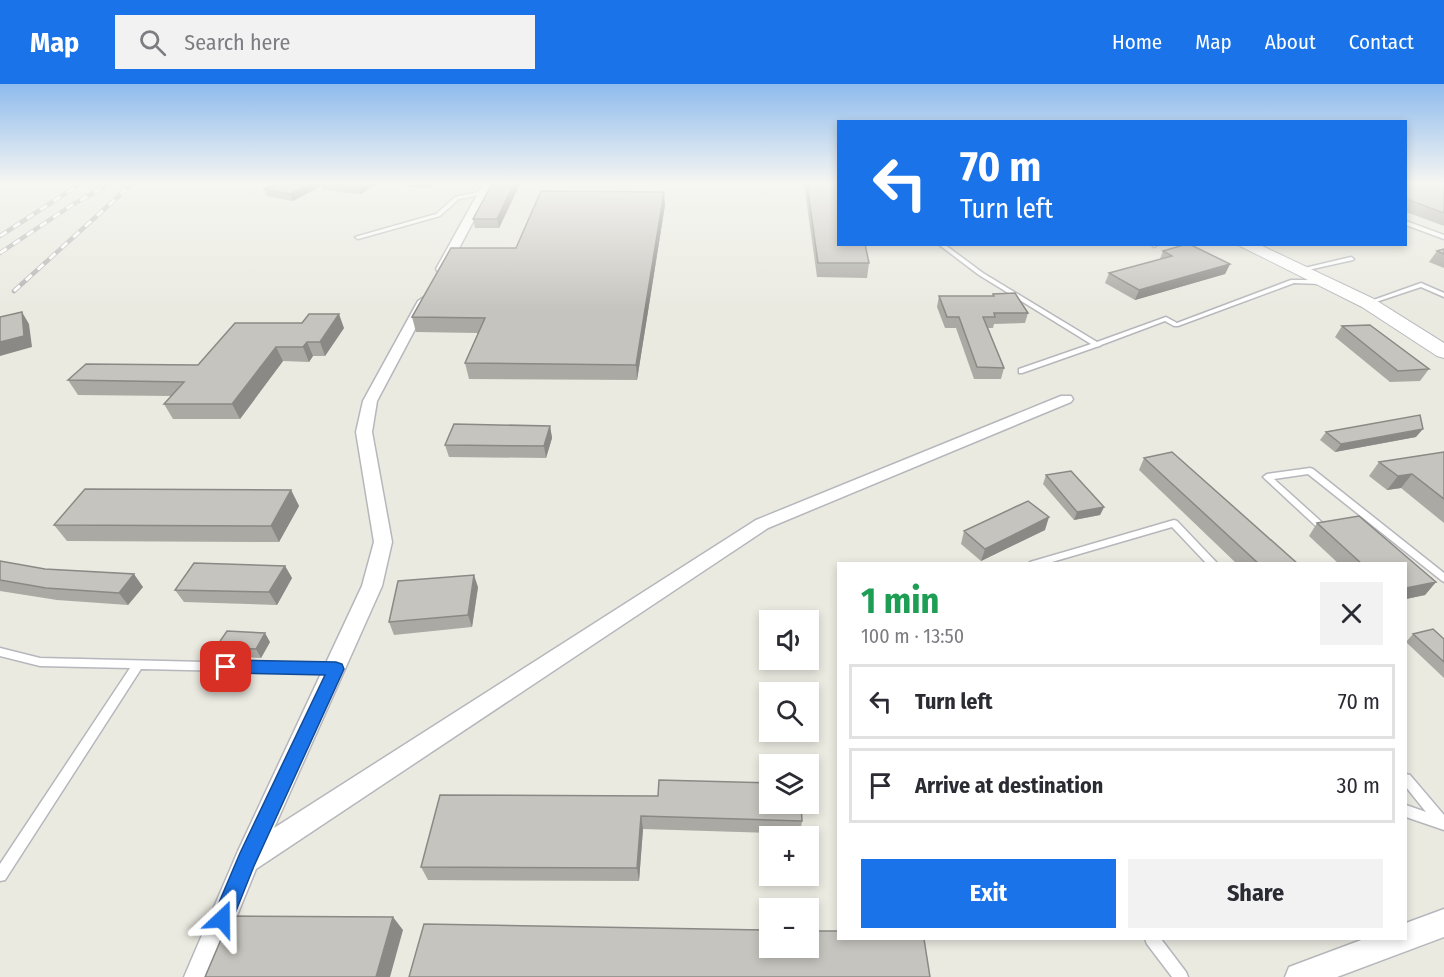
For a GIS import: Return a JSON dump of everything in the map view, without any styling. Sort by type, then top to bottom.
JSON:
[{"type":"main road","points":[[1248,246],[1368,303],[1444,352]]},
{"type":"street","points":[[198,977],[247,860],[372,586],[383,542],[364,432],[369,401],[465,226]]},
{"type":"street","points":[[247,860],[762,524],[1066,399]]},
{"type":"street","points":[[1407,937],[1444,923]]},
{"type":"street","points":[[1299,977],[1398,940]]},
{"type":"lane","points":[[358,237],[399,226]]},
{"type":"lane","points":[[1413,226],[1444,237]]},
{"type":"lane","points":[[942,246],[981,274],[1098,345]]},
{"type":"lane","points":[[1299,270],[1351,259]]},
{"type":"lane","points":[[1022,371],[1166,319],[1176,325],[1293,281],[1327,282]]},
{"type":"lane","points":[[1368,303],[1421,285],[1444,295]]},
{"type":"lane","points":[[1322,527],[1267,477],[1310,471],[1444,578]]},
{"type":"lane","points":[[1040,562],[1174,524],[1211,562]]},
{"type":"lane","points":[[0,652],[40,662],[336,669]]},
{"type":"lane","points":[[0,875],[138,665]]},
{"type":"lane","points":[[1407,780],[1444,824]]},
{"type":"lane","points":[[1407,811],[1444,824]]},
{"type":"lane","points":[[1153,940],[1181,977]]},
{"type":"building","points":[[526,226],[659,226],[636,365],[465,363],[485,318],[412,317],[451,248],[516,248]]},
{"type":"building","points":[[813,226],[837,226],[837,246],[865,246],[869,263],[818,263]]},
{"type":"building","points":[[1180,246],[1193,246],[1230,264],[1139,290],[1109,273],[1172,256],[1163,251]]},
{"type":"building","points":[[1015,293],[1028,313],[994,313],[995,317],[983,317],[1004,368],[977,367],[959,317],[947,317],[939,296],[994,296],[993,294]]},
{"type":"building","points":[[22,312],[24,336],[0,342],[0,317]]},
{"type":"building","points":[[309,314],[339,314],[320,342],[307,342],[303,347],[276,347],[232,404],[164,404],[184,382],[68,380],[86,364],[198,365],[235,323],[302,323]]},
{"type":"building","points":[[1370,325],[1429,369],[1398,371],[1342,326]]},
{"type":"building","points":[[1420,415],[1423,429],[1341,444],[1326,432]]},
{"type":"building","points":[[454,424],[550,426],[544,446],[445,445]]},
{"type":"building","points":[[1172,452],[1296,562],[1257,562],[1144,458]]},
{"type":"building","points":[[1444,452],[1444,499],[1412,474],[1398,476],[1379,462]]},
{"type":"building","points":[[1071,471],[1104,507],[1077,512],[1046,475]]},
{"type":"building","points":[[85,489],[291,490],[271,526],[54,525]]},
{"type":"building","points":[[1028,501],[1049,517],[985,549],[964,531]]},
{"type":"building","points":[[1359,516],[1436,582],[1407,588],[1407,562],[1360,562],[1317,523]]},
{"type":"building","points":[[0,561],[45,569],[134,574],[119,593],[46,588],[0,580]]},
{"type":"building","points":[[194,563],[285,566],[269,592],[175,590]]},
{"type":"building","points":[[474,575],[468,615],[389,622],[398,581]]},
{"type":"building","points":[[1433,629],[1444,639],[1444,662],[1413,634]]},
{"type":"building","points":[[227,631],[265,633],[256,649],[216,647]]},
{"type":"building","points":[[659,780],[759,783],[759,814],[802,814],[802,821],[641,816],[637,868],[421,867],[440,795],[658,796]]},
{"type":"building","points":[[231,916],[393,917],[376,977],[205,977]]},
{"type":"building","points":[[424,924],[759,930],[759,958],[819,958],[819,931],[837,931],[837,940],[924,940],[930,977],[409,977]]},
{"type":"railway","points":[[0,236],[16,226]]},
{"type":"railway","points":[[0,253],[41,226]]},
{"type":"railway","points":[[14,291],[86,226]]},
{"type":"route","points":[[222,919],[336,669],[226,667]]}]
